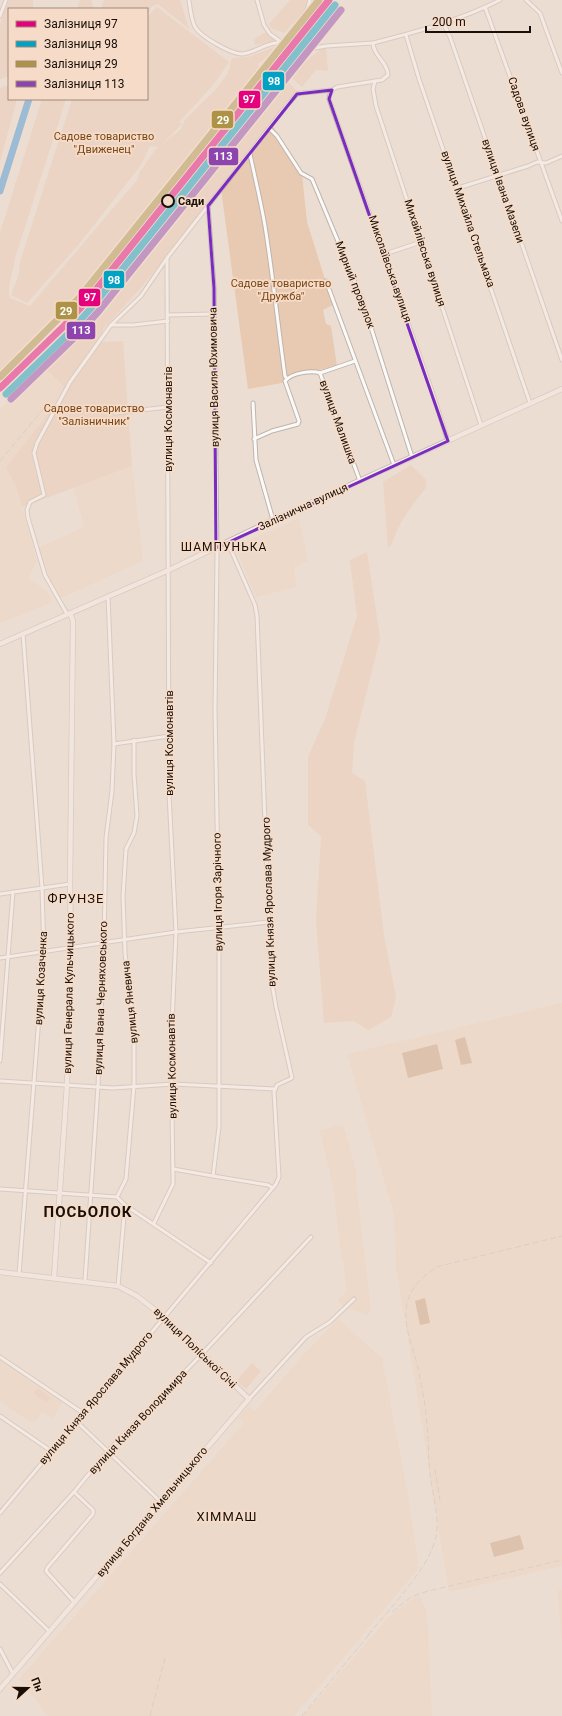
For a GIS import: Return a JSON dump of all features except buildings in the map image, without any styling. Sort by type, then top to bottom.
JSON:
[{"type":"street","points":[[0,16],[6,0]]},
{"type":"street","points":[[188,0],[195,27],[203,35],[232,52],[241,54],[268,44],[282,42],[307,10],[310,0]]},
{"type":"street","points":[[257,0],[264,25],[270,34],[295,52],[326,46],[373,43],[406,35],[485,7],[500,0]]},
{"type":"street","points":[[526,0],[540,13],[562,73]]},
{"type":"street","name":"Садова вулиця","points":[[485,7],[562,221]]},
{"type":"street","name":"вулиця Івана Мазепи","points":[[443,22],[450,37],[562,360]]},
{"type":"street","name":"вулиця Михайла Стельмаха","points":[[406,35],[419,79],[458,188],[530,404]]},
{"type":"street","points":[[68,613],[45,575],[28,518],[27,510],[30,502],[44,495],[34,453],[37,443],[70,382],[111,325],[141,296],[167,258],[297,94],[332,90],[356,83],[386,78],[388,71],[375,52],[373,43]]},
{"type":"street","name":"Михайлівська вулиця","points":[[375,81],[373,89],[374,97],[482,425]]},
{"type":"street","name":"Миколаївська вулиця","points":[[332,90],[330,99],[385,254],[448,440]]},
{"type":"street","name":"Мирний провулок","points":[[270,129],[277,136],[301,173],[312,179],[362,299],[412,457]]},
{"type":"street","points":[[250,154],[265,226],[274,281],[276,317],[285,376],[287,378],[286,385],[299,421],[298,424],[272,431],[254,439]]},
{"type":"street","points":[[458,188],[541,161],[546,162],[562,156]]},
{"type":"street","name":"вулиця Василя Юхимовича","points":[[208,206],[214,288],[216,548]]},
{"type":"street","points":[[385,254],[421,242]]},
{"type":"street","name":"вулиця Космонавтів","points":[[154,1223],[173,1184],[172,1007],[176,932],[169,794],[167,258]]},
{"type":"street","points":[[326,281],[394,465]]},
{"type":"street","points":[[168,315],[213,314]]},
{"type":"street","points":[[111,325],[133,325],[168,320]]},
{"type":"street","points":[[320,373],[355,361]]},
{"type":"street","name":"вулиця Малишка","points":[[287,378],[310,372],[320,373],[360,481]]},
{"type":"street","name":"Залізнична вулиця","points":[[0,644],[169,570],[228,543],[272,520],[562,389]]},
{"type":"street","points":[[253,403],[256,460],[272,520]]},
{"type":"street","points":[[115,413],[168,407]]},
{"type":"street","name":"вулиця Князя Ярослава Мудрого","points":[[0,1513],[83,1412],[211,1263],[278,1181],[280,1172],[275,1089],[282,1082],[292,1078],[272,993],[257,616],[255,605],[228,543]]},
{"type":"street","name":"вулиця Ігоря Зарічного","points":[[213,1176],[219,1126],[219,926],[215,710],[216,548]]},
{"type":"street","name":"вулиця Івана Черняховського","points":[[85,1281],[98,1086],[104,943],[106,838],[112,791],[114,744],[108,596]]},
{"type":"street","name":"вулиця Генерала Кульчицького","points":[[54,1278],[67,1085],[71,948],[70,884],[73,621],[68,613]]},
{"type":"street","name":"вулиця Козаченка","points":[[19,1274],[24,1191],[44,952],[42,888],[23,634]]},
{"type":"street","points":[[114,744],[169,736]]},
{"type":"street","name":"вулиця Яневича","points":[[117,1197],[126,1179],[134,1086],[134,1024],[124,940],[123,896],[124,861],[126,849],[134,833],[137,816],[134,774],[134,740]]},
{"type":"street","points":[[0,894],[70,884]]},
{"type":"street","points":[[0,1061],[13,892]]},
{"type":"street","points":[[0,958],[219,926],[269,922]]},
{"type":"street","points":[[0,1081],[98,1086],[173,1084],[275,1089]]},
{"type":"street","points":[[173,1169],[268,1185],[273,1188]]},
{"type":"street","points":[[0,1189],[117,1197],[124,1205],[154,1223],[211,1263]]},
{"type":"street","points":[[118,1286],[124,1205]]},
{"type":"street","name":"вулиця Князя Володимира","points":[[0,1573],[74,1492],[107,1452],[201,1355],[311,1237]]},
{"type":"street","name":"вулиця Поліської Січі","points":[[0,1272],[118,1286],[137,1296],[164,1317],[201,1355],[248,1399]]},
{"type":"street","name":"вулиця Богдана Хмельницького","points":[[0,1689],[248,1399],[306,1337],[330,1322],[354,1299]]},
{"type":"street","points":[[0,1357],[83,1412]]},
{"type":"street","points":[[0,1416],[51,1451]]},
{"type":"street","points":[[76,1421],[161,1502]]},
{"type":"street","points":[[74,1492],[92,1510],[93,1514],[46,1571],[75,1603]]},
{"type":"street","points":[[0,1584],[49,1631]]},
{"type":"street","points":[[0,1648],[13,1674]]},
{"type":"highlighted area","points":[[332,90],[329,99],[448,441],[216,548],[214,288],[208,206],[297,94]]},
{"type":"shaded area","points":[[43,366],[67,390],[7,466],[16,487],[37,561],[28,578],[47,591],[53,602],[0,623],[0,410]]},
{"type":"shaded area","points":[[132,466],[143,561],[61,598],[46,575],[38,548],[84,527],[74,489],[75,487]]},
{"type":"shaded area","points":[[299,518],[308,561],[294,567],[296,587],[256,597],[235,546]]},
{"type":"shaded area","points":[[562,1003],[562,1566],[449,1592],[396,1266],[394,1214],[347,1054]]},
{"type":"shaded area","points":[[465,1037],[472,1063],[461,1065],[455,1040]]},
{"type":"shaded area","points":[[437,1044],[443,1069],[408,1078],[402,1053]]},
{"type":"shaded area","points":[[343,1124],[356,1171],[371,1310],[367,1315],[344,1307],[337,1300],[347,1292],[343,1259],[341,1259],[333,1186],[320,1131]]},
{"type":"shaded area","points":[[425,1298],[430,1323],[420,1325],[415,1301]]},
{"type":"shaded area","points":[[338,1319],[382,1358],[408,1495],[419,1568],[294,1716],[48,1716],[19,1679],[244,1423],[238,1418],[249,1406],[255,1411],[305,1353]]},
{"type":"shaded area","points":[[0,1357],[63,1400],[53,1419],[42,1412],[35,1422],[30,1422],[0,1402]]},
{"type":"shaded area","points":[[520,1535],[524,1549],[494,1557],[490,1543]]},
{"type":"shaded area","points":[[562,1590],[562,1644],[557,1591]]},
{"type":"shaded area","points":[[420,1596],[427,1613],[432,1716],[303,1716],[389,1617],[406,1603]]},
{"type":"green space","points":[[9,0],[33,0],[33,8],[8,8],[8,76],[0,79],[0,24]]},
{"type":"green space","points":[[80,0],[91,0],[94,8],[77,8]]},
{"type":"green space","points":[[104,0],[180,0],[189,29],[158,4],[152,6],[148,13],[148,8],[101,8]]},
{"type":"green space","points":[[290,0],[308,0],[305,9],[284,33],[271,28],[269,24]]},
{"type":"green space","name":"Садове товариство \"Движенец\"","points":[[157,7],[229,62],[214,84],[179,122],[182,124],[159,147],[150,146],[141,165],[79,244],[27,303],[11,295],[19,274],[20,262],[72,100],[148,100],[148,16]]},
{"type":"green space","points":[[267,32],[277,40],[255,45],[254,40]]},
{"type":"green space","points":[[277,46],[277,50],[258,64],[260,74],[247,92],[232,108],[81,292],[13,371],[0,382],[0,233],[42,100],[66,100],[15,258],[10,284],[10,298],[30,306],[137,180],[139,173],[155,150],[181,129],[185,120],[216,89],[228,73],[232,58],[248,57]]},
{"type":"green space","points":[[321,49],[326,49],[328,71],[316,70],[302,87],[292,78],[301,65]]},
{"type":"green space","points":[[288,82],[298,92],[272,125],[302,174],[307,222],[333,305],[323,310],[326,324],[331,326],[337,366],[290,376],[282,383],[248,389],[221,189],[140,289],[103,329],[102,342],[123,341],[132,466],[22,507],[16,487],[6,467],[67,390],[43,366],[92,316],[192,201]]},
{"type":"green space","points":[[8,85],[8,100],[17,100],[0,162],[0,88]]},
{"type":"green space","points":[[411,465],[426,480],[426,488],[404,517],[393,541],[388,548],[383,482]]},
{"type":"green space","points":[[367,552],[380,638],[354,742],[352,773],[365,781],[384,936],[396,997],[391,1017],[368,1030],[354,1021],[324,1023],[316,921],[321,836],[308,825],[308,757],[325,719],[357,616],[350,560]]},
{"type":"green space","points":[[252,1363],[261,1371],[246,1389],[236,1381]]},
{"type":"green space","points":[[38,1388],[50,1397],[47,1403],[34,1394]]},
{"type":"railway","points":[[0,392],[49,346],[88,303],[332,0]]},
{"type":"railway","points":[[0,461],[45,407]]},
{"type":"railway","points":[[368,1635],[417,1575],[432,1549],[436,1537],[437,1522],[429,1468],[428,1432],[425,1404],[406,1320],[407,1304],[411,1292],[414,1287],[436,1267],[562,1236]]},
{"type":"railway","points":[[435,1469],[440,1500]]},
{"type":"railway","points":[[392,1612],[411,1597],[428,1591],[562,1560]]},
{"type":"railway","points":[[302,1716],[372,1631]]},
{"type":"railway","points":[[150,1716],[165,1658]]},
{"type":"rail line","name":"29","points":[[0,377],[80,297],[319,0]]},
{"type":"rail line","name":"97","points":[[0,388],[62,328],[86,302],[329,0]]},
{"type":"rail line","name":"98","points":[[6,394],[68,334],[92,307],[335,5]]},
{"type":"rail line","name":"113","points":[[11,399],[73,339],[98,312],[341,10]]},
{"type":"transit line","points":[[0,191],[29,100]]},
{"type":"place","name":"Сади","points":[[168,201]]},
{"type":"district","name":"ШАМПУНЬКА","points":[[224,547]]},
{"type":"district","name":"ФРУНЗЕ","points":[[76,898]]},
{"type":"district","name":"ПОСЬОЛОК","points":[[88,1212]]},
{"type":"district","name":"ХІММАШ","points":[[227,1516]]},
{"type":"park label","name":"Садове товариство \"Дружба\"","points":[[281,289]]},
{"type":"park label","name":"Садове товариство \"Залізничник\"","points":[[94,414]]}]
